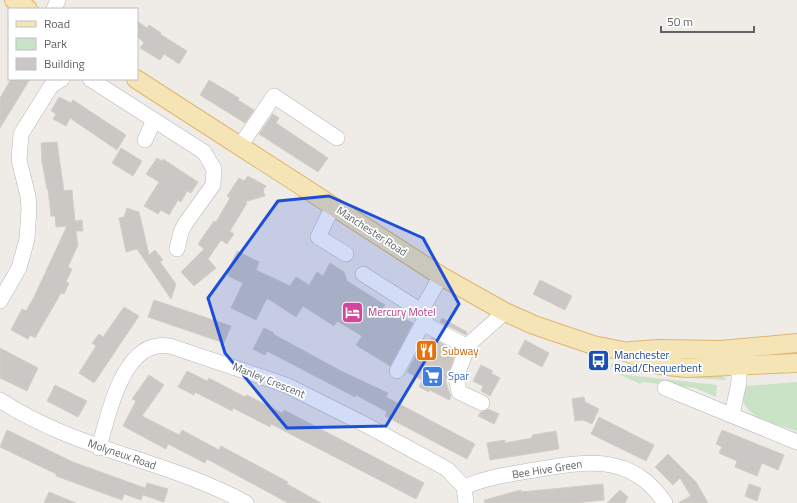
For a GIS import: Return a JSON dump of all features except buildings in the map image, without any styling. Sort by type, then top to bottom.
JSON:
[{"type":"main road","points":[[14,0],[26,8]]},
{"type":"main road","name":"Manchester Road","points":[[138,80],[441,276],[505,312],[561,335],[593,346],[623,351],[660,365],[686,368],[740,367],[797,363]]},
{"type":"main road","name":"Manchester Road","points":[[623,351],[659,349],[739,349],[797,343]]},
{"type":"street","points":[[0,301],[19,268],[27,239],[29,208],[28,196],[18,151],[21,134],[51,86],[60,80]]},
{"type":"street","points":[[92,80],[204,152],[214,168],[213,185],[175,231],[177,250]]},
{"type":"street","points":[[240,146],[274,96],[337,138]]},
{"type":"street","points":[[145,140],[154,120]]},
{"type":"street","points":[[333,206],[318,236],[346,254]]},
{"type":"street","points":[[363,274],[423,315],[428,326],[464,345],[468,344]]},
{"type":"street","points":[[397,371],[441,276]]},
{"type":"street","points":[[482,403],[459,392],[456,377],[468,344],[505,312]]},
{"type":"street","name":"Manley Crescent","points":[[99,448],[114,395],[124,374],[144,351],[157,346],[170,346],[286,385],[366,425],[447,469],[464,487]]},
{"type":"street","points":[[732,415],[738,394],[740,367],[739,349]]},
{"type":"street","points":[[665,388],[797,442]]},
{"type":"street","name":"Molyneux Road","points":[[0,400],[32,417],[99,448],[200,481],[246,503]]},
{"type":"street","name":"Bee Hive Green","points":[[464,487],[488,478],[577,463],[604,463],[620,466],[643,478],[665,503]]},
{"type":"street","points":[[464,487],[466,503]]},
{"type":"highlighted area","points":[[329,196],[423,238],[459,304],[386,426],[287,428],[225,353],[208,298],[278,201]]},
{"type":"green space","points":[[612,363],[679,375],[722,376],[728,380],[672,377],[611,367]]},
{"type":"green space","points":[[618,374],[717,385],[716,397],[695,388],[642,382],[640,384]]},
{"type":"green space","points":[[797,382],[797,431],[766,421],[752,413],[743,401],[745,386]]},
{"type":"place","name":"Mercury Motel","points":[[352,312]]},
{"type":"place","name":"Subway","points":[[426,351]]},
{"type":"place","name":"Manchester Road/Chequerbent","points":[[598,361]]},
{"type":"place","name":"Spar","points":[[432,376]]}]
